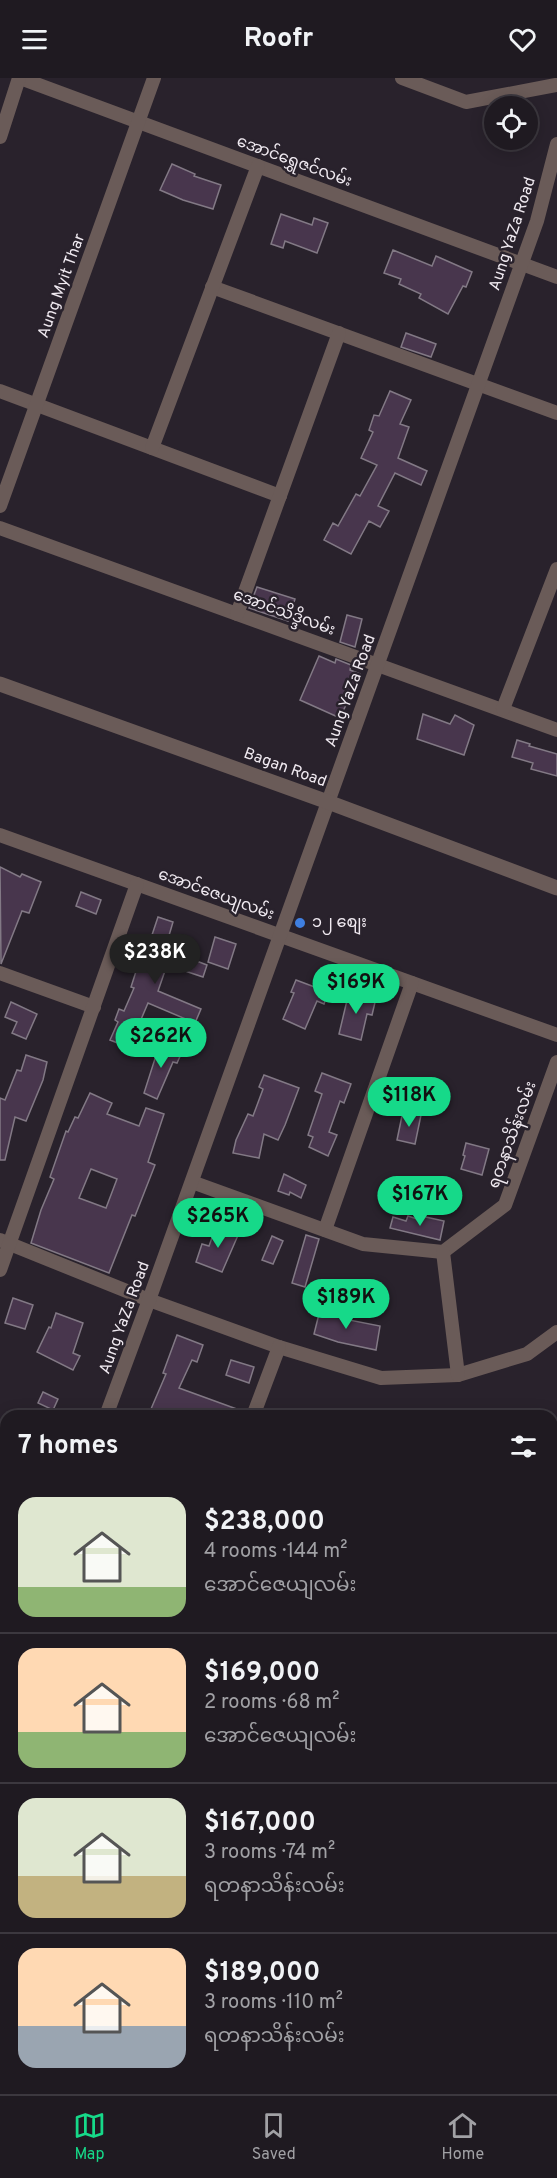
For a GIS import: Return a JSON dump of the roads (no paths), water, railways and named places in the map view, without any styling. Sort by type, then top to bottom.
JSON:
[{"type":"street","name":"အောင်ရွှေဇင်လမ်း","points":[[19,78],[557,277]]},
{"type":"street","points":[[0,137],[19,78]]},
{"type":"street","name":"Aung Myit Thar","points":[[0,506],[154,78]]},
{"type":"street","points":[[402,78],[466,102],[555,86]]},
{"type":"street","name":"Aung YaZa Road","points":[[108,1410],[537,221],[557,144]]},
{"type":"street","points":[[152,448],[258,166]]},
{"type":"street","points":[[212,287],[557,413]]},
{"type":"street","points":[[237,614],[339,333]]},
{"type":"street","points":[[0,391],[280,496]]},
{"type":"street","name":"အောင်သိဒ္ဒိလမ်း","points":[[0,528],[557,730]]},
{"type":"street","points":[[503,709],[553,590],[557,569]]},
{"type":"street","name":"Bagan Road","points":[[0,684],[328,802],[557,888]]},
{"type":"street","name":"အောင်ဇေယျလမ်း","points":[[0,835],[557,1035]]},
{"type":"street","points":[[0,1270],[5,1242],[94,1007],[137,884]]},
{"type":"street","points":[[0,972],[94,1007]]},
{"type":"street","points":[[325,1230],[412,983]]},
{"type":"street","name":"ရတနာသိန်းလမ်း","points":[[443,1252],[505,1204],[557,1062]]},
{"type":"street","points":[[192,1182],[363,1244],[443,1252],[458,1375]]},
{"type":"street","points":[[5,1242],[149,1300],[279,1347],[381,1378],[458,1375],[527,1354],[557,1332]]},
{"type":"street","points":[[256,1410],[279,1347]]},
{"type":"place","name":"၁၂ စျေး","points":[[300,923]]}]
